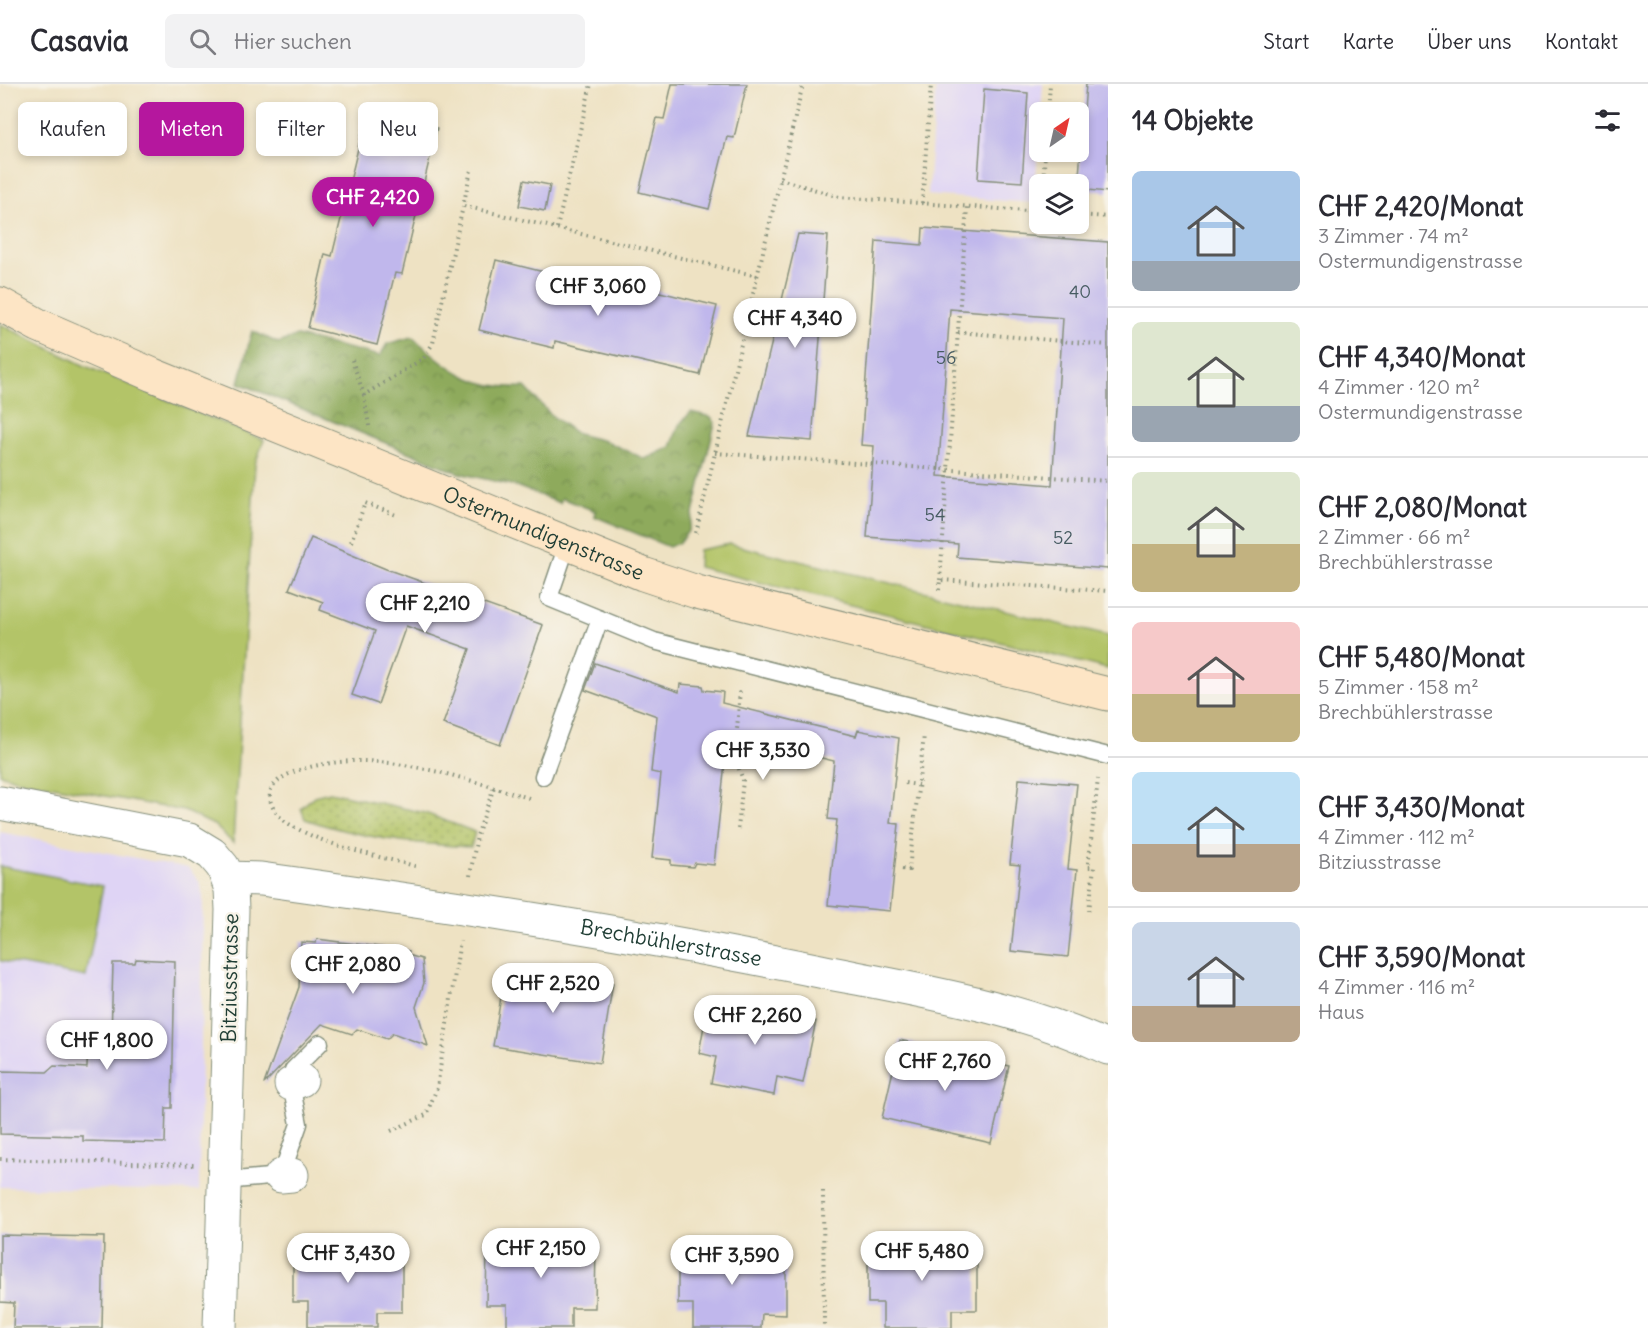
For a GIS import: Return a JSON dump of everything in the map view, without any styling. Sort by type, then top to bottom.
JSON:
[{"type":"main road","name":"Ostermundigenstrasse","points":[[0,304],[38,325],[153,375],[643,574],[697,592],[1108,694]]},
{"type":"street","name":"Bitziusstrasse","points":[[0,803],[184,838],[212,854],[228,878],[232,910],[214,1174],[220,1328]]},
{"type":"street","name":"Brechbühlerstrasse","points":[[228,878],[261,879],[465,907],[754,958],[988,1008],[1070,1032],[1108,1048]]},
{"type":"lane","points":[[567,545],[549,598],[654,641],[1105,755]]},
{"type":"lane","points":[[543,776],[600,619]]},
{"type":"lane","points":[[214,1174],[286,1175],[299,1124],[293,1070],[320,1043]]},
{"type":"path","points":[[557,228],[591,84]]},
{"type":"path","points":[[696,533],[802,84]]},
{"type":"path","points":[[922,203],[931,84]]},
{"type":"path","points":[[1049,102],[1050,84]]},
{"type":"path","points":[[364,395],[424,358],[433,343],[471,170]]},
{"type":"path","points":[[780,179],[832,196],[1029,211]]},
{"type":"path","points":[[464,206],[757,276]]},
{"type":"path","points":[[939,590],[967,206]]},
{"type":"path","points":[[1089,216],[1108,217]]},
{"type":"path","points":[[958,332],[1108,345]]},
{"type":"path","points":[[352,360],[364,395],[369,434]]},
{"type":"path","points":[[715,453],[1108,481]]},
{"type":"path","points":[[351,542],[365,503],[396,515]]},
{"type":"path","points":[[940,580],[1108,591]]},
{"type":"path","points":[[738,829],[743,780],[735,758],[742,664]]},
{"type":"path","points":[[902,869],[909,870],[927,710]]},
{"type":"path","points":[[1089,910],[1094,867],[1088,867],[1105,755]]},
{"type":"path","points":[[419,866],[333,843],[293,826],[273,807],[270,797],[273,787],[287,775],[309,768],[328,763],[362,761],[418,768],[535,800],[543,776]]},
{"type":"path","points":[[905,783],[918,785]]},
{"type":"path","points":[[459,876],[469,877],[477,836],[494,787]]},
{"type":"path","points":[[391,1131],[426,1115],[437,1088],[459,944]]},
{"type":"path","points":[[0,1159],[214,1174]]},
{"type":"path","points":[[823,1191],[824,1328]]},
{"type":"shaded area","points":[[936,84],[1043,84],[1042,102],[1029,102],[1029,162],[1037,162],[1036,174],[1029,174],[1029,203],[928,195]]},
{"type":"shaded area","points":[[0,832],[188,868],[199,881],[203,897],[199,1191],[0,1187]]},
{"type":"green space","points":[[0,324],[85,366],[264,440],[255,464],[233,843],[214,825],[184,811],[0,774]]},
{"type":"green space","points":[[252,331],[278,343],[297,336],[380,356],[387,344],[412,337],[463,375],[490,385],[525,387],[551,415],[577,434],[605,441],[645,459],[671,447],[679,425],[691,412],[711,417],[715,423],[689,530],[680,542],[669,547],[594,516],[595,511],[562,498],[560,503],[516,486],[459,473],[239,383]]},
{"type":"green space","points":[[730,544],[1108,636],[1108,669],[698,567],[699,550]]},
{"type":"green space","points":[[330,792],[425,813],[475,832],[471,847],[387,839],[346,831],[305,819],[301,808],[314,796]]},
{"type":"green space","points":[[0,866],[103,886],[86,977],[0,961]]},
{"type":"building","points":[[672,84],[747,84],[734,138],[727,137],[709,209],[639,192],[657,118],[664,119]]},
{"type":"building","points":[[1086,84],[1108,84],[1108,192],[1089,190],[1089,174],[1079,174],[1080,162],[1089,162],[1089,102],[1085,102]]},
{"type":"building","points":[[984,89],[1028,93],[1022,182],[978,179]]},
{"type":"building","points":[[358,148],[358,156],[430,156],[402,274],[395,273],[377,345],[308,328],[325,254],[332,256]]},
{"type":"building","points":[[524,180],[550,185],[545,211],[519,206]]},
{"type":"building","points":[[923,228],[1108,242],[1108,569],[957,557],[958,544],[867,537],[874,446],[861,445],[876,241],[922,245]],"holes":[[[950,309],[1063,318],[1052,485],[938,476]]]},
{"type":"building","points":[[798,234],[828,236],[812,441],[749,436]]},
{"type":"building","points":[[496,260],[568,278],[570,270],[717,306],[700,375],[555,341],[554,348],[479,330]]},
{"type":"building","points":[[311,538],[386,569],[543,625],[500,745],[443,724],[470,649],[406,626],[378,704],[352,695],[375,631],[320,610],[323,602],[289,589]]},
{"type":"building","points":[[595,663],[679,692],[680,684],[703,686],[704,690],[723,692],[722,703],[856,736],[858,730],[899,738],[890,823],[899,824],[890,911],[828,905],[837,820],[828,819],[834,761],[728,735],[714,865],[695,863],[693,867],[671,865],[671,860],[652,858],[661,774],[651,772],[657,716],[585,690]]},
{"type":"building","points":[[1019,779],[1077,784],[1068,869],[1077,870],[1068,957],[1011,951],[1020,865],[1010,864]]},
{"type":"building","points":[[317,939],[409,951],[408,955],[422,959],[424,983],[416,1007],[428,1046],[393,1033],[387,1039],[357,1029],[352,1034],[322,1024],[264,1084],[299,987],[301,942],[316,943]]},
{"type":"building","points":[[136,959],[175,961],[172,1108],[166,1108],[165,1143],[83,1141],[83,1136],[0,1134],[0,1071],[47,1072],[54,1066],[87,1068],[88,1039],[111,1039],[113,963],[135,963]]},
{"type":"building","points":[[506,966],[613,983],[600,1063],[493,1046]]},
{"type":"building","points":[[709,999],[816,1021],[803,1083],[777,1077],[774,1095],[711,1083],[716,1057],[699,1053]]},
{"type":"building","points":[[900,1040],[1009,1066],[991,1143],[882,1118]]},
{"type":"building","points":[[508,1234],[571,1235],[571,1242],[596,1242],[595,1308],[571,1308],[571,1328],[507,1328],[507,1305],[486,1305],[487,1244],[507,1244]]},
{"type":"building","points":[[0,1235],[104,1237],[102,1328],[13,1328],[14,1303],[0,1302]]},
{"type":"building","points":[[952,1238],[952,1249],[977,1249],[977,1310],[952,1310],[952,1328],[883,1328],[883,1303],[868,1303],[868,1248],[893,1248],[893,1239]]},
{"type":"building","points":[[293,1246],[402,1247],[402,1312],[377,1312],[377,1327],[308,1327],[308,1302],[293,1302]]},
{"type":"building","points":[[678,1248],[786,1249],[786,1315],[762,1314],[761,1328],[693,1328],[693,1304],[678,1304]]}]
